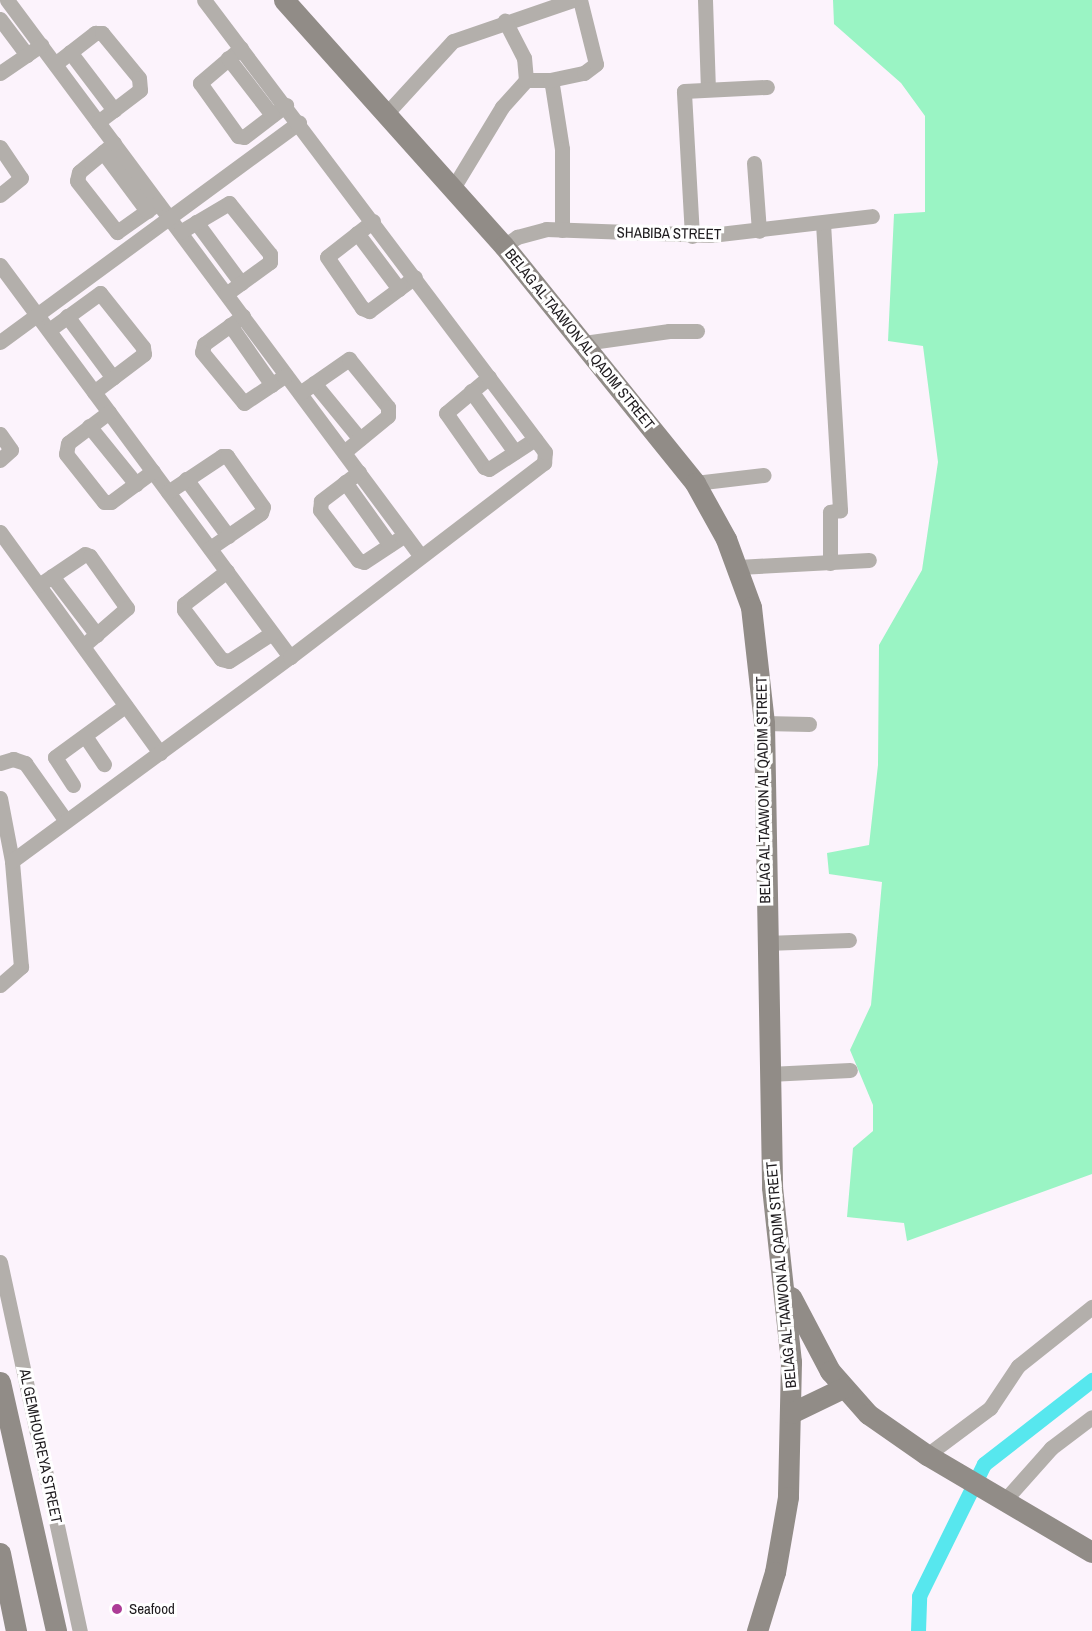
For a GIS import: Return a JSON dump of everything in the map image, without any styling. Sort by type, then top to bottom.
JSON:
[{"type":"street","points":[[7,0],[98,122],[108,148],[153,207],[169,218],[226,294],[236,321],[272,385]]},
{"type":"street","points":[[12,861],[290,657],[420,555],[544,463],[546,452],[299,122],[204,0]]},
{"type":"street","name":"BELAG AL TAAWON AL QADIM STREET","points":[[284,0],[504,246],[584,343],[695,483],[738,567],[758,645],[764,723],[772,1187],[791,1362],[783,1535],[757,1631]]},
{"type":"street","points":[[386,114],[453,41],[505,21],[573,0]]},
{"type":"street","points":[[526,80],[550,80],[584,73],[596,64],[580,0]]},
{"type":"street","points":[[705,0],[708,89]]},
{"type":"street","points":[[0,19],[27,55]]},
{"type":"street","points":[[453,188],[502,107],[526,80],[526,64],[505,21]]},
{"type":"street","points":[[55,64],[95,33],[102,33],[139,78],[140,90],[98,122]]},
{"type":"street","points":[[0,73],[41,45]]},
{"type":"street","points":[[241,48],[200,82],[238,136],[244,137],[286,105]]},
{"type":"street","points":[[70,52],[114,110]]},
{"type":"street","points":[[228,58],[272,116]]},
{"type":"street","points":[[550,80],[562,149],[562,230]]},
{"type":"street","points":[[692,236],[684,91],[767,87]]},
{"type":"street","points":[[0,342],[299,122]]},
{"type":"street","points":[[0,147],[21,178],[0,195]]},
{"type":"street","points":[[108,148],[77,176],[101,213],[117,232],[153,207]]},
{"type":"street","points":[[754,163],[759,231]]},
{"type":"street","points":[[180,232],[229,203],[270,254],[270,262],[226,294]]},
{"type":"street","name":"SHABIBA STREET","points":[[504,246],[531,232],[562,230],[692,236],[759,231],[872,216]]},
{"type":"street","points":[[373,221],[327,257],[362,308],[369,311],[415,277]]},
{"type":"street","points":[[196,222],[241,283]]},
{"type":"street","points":[[823,223],[840,510],[830,512],[830,562]]},
{"type":"street","points":[[357,233],[399,289]]},
{"type":"street","points":[[0,265],[290,657]]},
{"type":"street","points":[[49,330],[95,295],[104,295],[143,347],[144,354],[94,392]]},
{"type":"street","points":[[67,316],[113,378]]},
{"type":"street","points":[[236,321],[286,375],[420,555]]},
{"type":"street","points":[[236,321],[204,344],[202,352],[244,403],[286,375]]},
{"type":"street","points":[[584,343],[697,332]]},
{"type":"street","points":[[300,393],[345,360],[352,361],[389,411],[388,416],[344,452]]},
{"type":"street","points":[[489,377],[446,415],[487,470],[535,439]]},
{"type":"street","points":[[314,383],[360,439]]},
{"type":"street","points":[[471,391],[515,452]]},
{"type":"street","points":[[109,412],[65,449],[99,498],[111,502],[153,471]]},
{"type":"street","points":[[90,426],[136,484]]},
{"type":"street","points":[[0,434],[11,450],[0,460]]},
{"type":"street","points":[[168,492],[225,455],[263,504],[261,513],[210,549]]},
{"type":"street","points":[[359,472],[321,501],[320,510],[358,560],[370,560],[405,535]]},
{"type":"street","points":[[695,483],[764,474]]},
{"type":"street","points":[[186,479],[228,536]]},
{"type":"street","points":[[345,482],[390,545]]},
{"type":"street","points":[[0,532],[160,753]]},
{"type":"street","points":[[39,585],[85,554],[90,556],[127,609],[83,646]]},
{"type":"street","points":[[738,567],[869,560]]},
{"type":"street","points":[[227,571],[184,604],[184,610],[221,659],[229,661],[272,633]]},
{"type":"street","points":[[52,576],[97,635]]},
{"type":"street","points":[[73,785],[54,760],[125,706]]},
{"type":"street","points":[[764,723],[809,724]]},
{"type":"street","points":[[85,736],[104,764]]},
{"type":"street","points":[[0,763],[13,759],[25,763],[66,821]]},
{"type":"street","points":[[0,798],[12,861],[21,967],[0,985]]},
{"type":"street","points":[[766,943],[849,940]]},
{"type":"street","points":[[769,1074],[850,1070]]},
{"type":"street","name":"AL GEMHOUREYA STREET","points":[[0,1262],[80,1631]]},
{"type":"street","points":[[782,1268],[801,1322],[843,1388],[868,1414],[933,1458],[1092,1552]]},
{"type":"street","points":[[933,1458],[990,1408],[1018,1366],[1092,1307]]},
{"type":"street","points":[[0,1382],[57,1631]]},
{"type":"street","points":[[790,1413],[843,1388]]},
{"type":"street","points":[[1003,1500],[1051,1448],[1092,1417]]},
{"type":"street","points":[[0,1553],[16,1631]]},
{"type":"green space","points":[[833,0],[1092,0],[1092,1174],[907,1241],[904,1223],[847,1217],[853,1148],[873,1131],[873,1105],[850,1050],[871,1005],[882,882],[829,874],[827,853],[869,845],[878,765],[879,645],[922,570],[938,462],[923,346],[888,341],[894,214],[925,212],[925,116],[901,83],[834,24]]},
{"type":"waterway","points":[[918,1631],[919,1596],[984,1464],[1092,1380]]},
{"type":"place","name":"Seafood","points":[[117,1609]]}]
